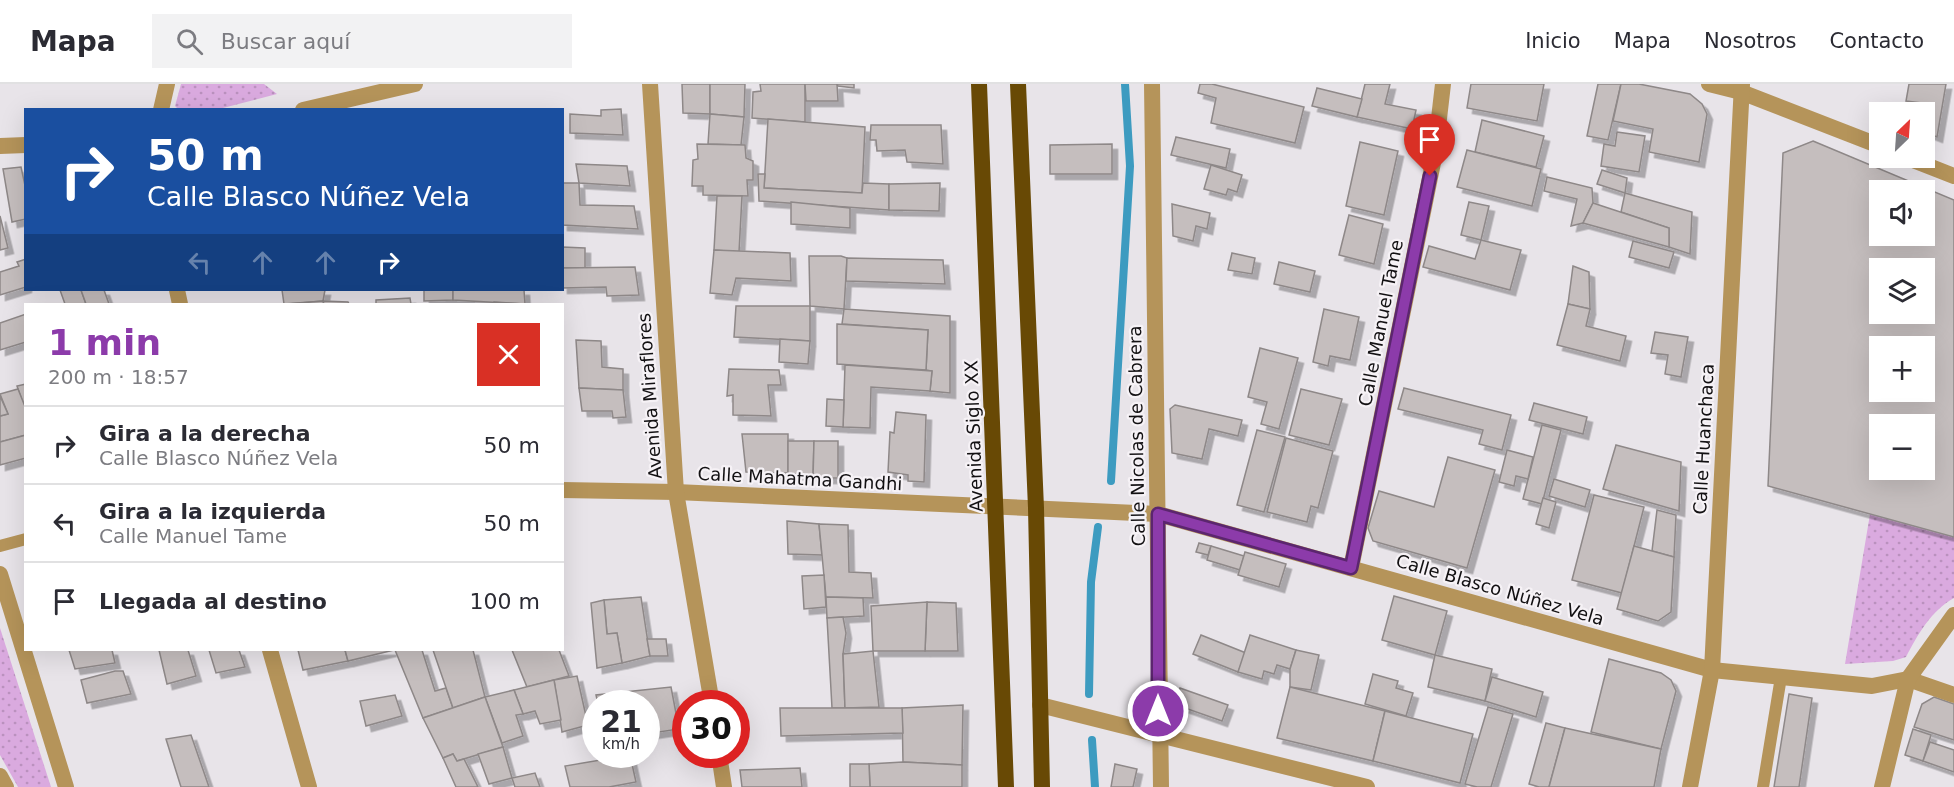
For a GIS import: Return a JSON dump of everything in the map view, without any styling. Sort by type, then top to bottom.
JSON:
[{"type":"highway","name":"Avenida Siglo XX","points":[[979,84],[1006,787]]},
{"type":"highway","points":[[1018,84],[1036,508],[1042,787]]},
{"type":"street","points":[[161,108],[167,84]]},
{"type":"street","points":[[312,108],[415,84]]},
{"type":"street","name":"Avenida Miraflores","points":[[650,84],[676,492],[710,690]]},
{"type":"street","name":"Calle Nicolas de Cabrera","points":[[1152,84],[1158,514],[1158,733],[1161,787]]},
{"type":"street","name":"Calle Manuel Tame","points":[[1351,568],[1435,153],[1443,84]]},
{"type":"street","points":[[1709,84],[1741,88],[1869,141]]},
{"type":"street","name":"Calle Huanchaca","points":[[1690,787],[1712,670],[1741,88]]},
{"type":"street","points":[[0,146],[24,145]]},
{"type":"street","points":[[1934,168],[1954,176]]},
{"type":"street","name":"Calle Mahatma Gandhi","points":[[564,490],[676,492],[1036,508]]},
{"type":"street","name":"Calle Blasco Núñez Vela","points":[[1036,508],[1158,514],[1712,670],[1872,686],[1908,679]]},
{"type":"street","points":[[0,574],[66,787]]},
{"type":"street","points":[[1882,787],[1908,679],[1954,615]]},
{"type":"street","points":[[270,651],[309,787]]},
{"type":"street","points":[[1908,679],[1954,695]]},
{"type":"street","points":[[1040,705],[1367,787]]},
{"type":"street","points":[[721,768],[724,787]]},
{"type":"street","points":[[0,776],[6,787]]},
{"type":"lane","points":[[0,546],[24,540]]},
{"type":"lane","points":[[1763,787],[1781,677]]},
{"type":"shaded area","points":[[181,84],[264,84],[277,94],[223,108],[177,108],[175,106]]},
{"type":"shaded area","points":[[1870,514],[1954,537],[1954,598],[1932,616],[1906,657],[1893,661],[1845,664]]},
{"type":"shaded area","points":[[0,628],[51,787],[18,787],[0,755]]},
{"type":"building","points":[[682,84],[710,84],[710,114],[683,113]]},
{"type":"building","points":[[710,84],[745,84],[744,117],[710,114]]},
{"type":"building","points":[[760,84],[805,84],[805,122],[752,118],[753,92],[761,91]]},
{"type":"building","points":[[805,84],[837,84],[838,101],[806,101]]},
{"type":"building","points":[[837,84],[854,84],[854,88],[838,86]]},
{"type":"building","points":[[1200,84],[1212,84],[1304,107],[1295,143],[1211,123],[1216,98],[1198,93]]},
{"type":"building","points":[[1365,84],[1390,84],[1385,104],[1416,110],[1412,129],[1357,117]]},
{"type":"building","points":[[1471,84],[1544,84],[1537,121],[1467,108]]},
{"type":"building","points":[[1598,84],[1621,84],[1608,140],[1587,136]]},
{"type":"building","points":[[1621,84],[1639,84],[1690,94],[1702,104],[1707,114],[1699,162],[1649,152],[1653,129],[1613,121]]},
{"type":"building","points":[[1909,84],[1946,84],[1937,137],[1935,136],[1935,102],[1906,101]]},
{"type":"building","points":[[1317,88],[1362,99],[1357,117],[1312,106]]},
{"type":"building","points":[[621,109],[623,135],[570,133],[570,114],[601,116],[601,110]]},
{"type":"building","points":[[710,114],[744,117],[741,145],[708,144]]},
{"type":"building","points":[[768,119],[865,127],[862,193],[764,188]]},
{"type":"building","points":[[1482,120],[1544,136],[1536,167],[1475,152]]},
{"type":"building","points":[[871,125],[941,125],[943,164],[907,162],[905,150],[877,151],[876,140],[870,140]]},
{"type":"building","points":[[1617,132],[1645,136],[1639,172],[1601,166],[1604,144],[1615,146]]},
{"type":"building","points":[[1176,137],[1230,149],[1226,168],[1171,155]]},
{"type":"building","points":[[1813,141],[1869,164],[1869,168],[1878,168],[1906,180],[1869,180],[1869,246],[1935,246],[1935,192],[1954,200],[1954,537],[1768,486],[1783,153]]},
{"type":"building","points":[[1360,142],[1398,151],[1384,215],[1346,206]]},
{"type":"building","points":[[697,144],[745,145],[746,158],[753,161],[753,180],[747,180],[748,196],[703,195],[703,186],[692,186],[693,160],[698,159]]},
{"type":"building","points":[[1112,144],[1112,174],[1050,174],[1050,145]]},
{"type":"building","points":[[1467,150],[1541,169],[1532,206],[1457,187]]},
{"type":"building","points":[[576,164],[627,166],[630,186],[579,183]]},
{"type":"building","points":[[1211,165],[1242,175],[1237,192],[1228,189],[1226,195],[1204,189]]},
{"type":"building","points":[[21,167],[24,181],[24,219],[12,222],[3,169]]},
{"type":"building","points":[[1602,170],[1627,178],[1625,193],[1597,184]]},
{"type":"building","points":[[758,174],[765,174],[764,188],[862,193],[863,183],[889,184],[889,210],[759,201]]},
{"type":"building","points":[[1547,177],[1592,188],[1593,203],[1583,223],[1571,226],[1577,199],[1544,191]]},
{"type":"building","points":[[564,183],[579,183],[580,205],[634,206],[638,229],[564,225]]},
{"type":"building","points":[[940,183],[939,211],[889,210],[889,184]]},
{"type":"building","points":[[1625,193],[1692,212],[1690,254],[1669,247],[1669,228],[1621,212]]},
{"type":"building","points":[[717,196],[742,196],[739,252],[714,250]]},
{"type":"building","points":[[791,202],[850,208],[850,228],[791,224]]},
{"type":"building","points":[[1469,202],[1489,206],[1481,240],[1461,235]]},
{"type":"building","points":[[1593,203],[1669,228],[1669,247],[1583,223]]},
{"type":"building","points":[[1172,204],[1210,213],[1207,229],[1196,226],[1193,241],[1173,236]]},
{"type":"building","points":[[1349,215],[1383,224],[1374,264],[1339,255]]},
{"type":"building","points":[[0,216],[8,248],[0,250]]},
{"type":"building","points":[[1481,240],[1521,250],[1510,290],[1423,267],[1429,246],[1475,259]]},
{"type":"building","points":[[1633,241],[1674,252],[1669,268],[1629,257]]},
{"type":"building","points":[[564,247],[585,248],[585,268],[564,268]]},
{"type":"building","points":[[714,250],[790,253],[791,281],[736,278],[732,295],[710,293]]},
{"type":"building","points":[[1232,253],[1255,258],[1252,274],[1228,270]]},
{"type":"building","points":[[809,256],[847,258],[844,309],[810,306]]},
{"type":"building","points":[[847,258],[943,260],[945,284],[846,281]]},
{"type":"building","points":[[24,260],[24,288],[0,295],[0,272],[19,266],[17,262]]},
{"type":"building","points":[[1279,262],[1315,271],[1310,292],[1274,284]]},
{"type":"building","points":[[1573,266],[1589,272],[1590,309],[1568,304]]},
{"type":"building","points":[[635,267],[639,295],[607,296],[606,287],[564,288],[564,268]]},
{"type":"building","points":[[60,291],[81,291],[86,303],[65,303]]},
{"type":"building","points":[[81,291],[104,291],[109,303],[86,303]]},
{"type":"building","points":[[282,291],[325,291],[323,301],[284,303]]},
{"type":"building","points":[[424,291],[453,291],[453,300],[424,301]]},
{"type":"building","points":[[453,291],[524,291],[525,303],[507,303],[453,300]]},
{"type":"building","points":[[410,298],[411,303],[376,303],[376,300]]},
{"type":"building","points":[[323,301],[324,303],[300,303]]},
{"type":"building","points":[[323,301],[348,303],[324,303]]},
{"type":"building","points":[[1568,304],[1590,309],[1586,326],[1626,336],[1620,361],[1557,345]]},
{"type":"building","points":[[736,306],[810,306],[810,341],[734,337]]},
{"type":"building","points":[[844,309],[950,316],[950,393],[930,391],[932,371],[926,370],[928,330],[842,324]]},
{"type":"building","points":[[1324,309],[1359,317],[1350,360],[1330,356],[1328,366],[1313,362]]},
{"type":"building","points":[[24,315],[24,343],[0,350],[0,323]]},
{"type":"building","points":[[837,324],[928,330],[926,370],[837,364]]},
{"type":"building","points":[[1655,332],[1688,337],[1681,377],[1665,374],[1668,355],[1651,353]]},
{"type":"building","points":[[780,339],[810,341],[808,364],[779,362]]},
{"type":"building","points":[[576,340],[601,341],[602,367],[623,369],[623,390],[579,388]]},
{"type":"building","points":[[1260,348],[1298,358],[1279,429],[1261,424],[1267,402],[1248,397]]},
{"type":"building","points":[[845,365],[932,371],[930,391],[871,387],[870,428],[843,427]]},
{"type":"building","points":[[729,369],[779,370],[781,385],[768,385],[771,416],[733,415],[733,395],[727,396]]},
{"type":"building","points":[[24,384],[24,406],[17,386]]},
{"type":"building","points":[[579,388],[623,390],[626,417],[613,418],[612,411],[582,411]]},
{"type":"building","points":[[1404,388],[1511,415],[1502,450],[1479,444],[1483,430],[1398,409]]},
{"type":"building","points":[[18,389],[24,404],[24,436],[0,442],[0,416],[8,414],[0,394]]},
{"type":"building","points":[[1301,389],[1342,399],[1329,445],[1289,435]]},
{"type":"building","points":[[0,396],[8,414],[0,416]]},
{"type":"building","points":[[827,399],[844,400],[843,427],[826,426]]},
{"type":"building","points":[[1534,403],[1587,417],[1583,434],[1529,420]]},
{"type":"building","points":[[1175,405],[1242,420],[1238,436],[1209,429],[1202,459],[1172,453],[1170,409]]},
{"type":"building","points":[[896,412],[926,415],[924,482],[908,481],[908,475],[888,472],[890,432],[894,433]]},
{"type":"building","points":[[1542,425],[1561,430],[1542,504],[1523,499]]},
{"type":"building","points":[[1257,430],[1285,437],[1264,512],[1237,505]]},
{"type":"building","points":[[742,434],[788,434],[788,473],[746,472]]},
{"type":"building","points":[[24,436],[24,459],[0,465],[0,442]]},
{"type":"building","points":[[1286,438],[1333,451],[1318,508],[1311,506],[1307,522],[1267,512]]},
{"type":"building","points":[[788,441],[814,441],[813,476],[788,473]]},
{"type":"building","points":[[814,441],[838,441],[838,478],[813,478]]},
{"type":"building","points":[[1616,445],[1681,462],[1679,511],[1603,489]]},
{"type":"building","points":[[1507,450],[1533,457],[1528,479],[1516,476],[1514,486],[1499,482]]},
{"type":"building","points":[[1448,457],[1495,470],[1467,568],[1373,541],[1368,528],[1379,491],[1434,507]]},
{"type":"building","points":[[1554,479],[1590,490],[1585,507],[1549,496]]},
{"type":"building","points":[[1594,495],[1644,507],[1622,593],[1572,580]]},
{"type":"building","points":[[1543,498],[1556,502],[1549,528],[1536,524]]},
{"type":"building","points":[[1657,510],[1676,515],[1674,557],[1652,551]]},
{"type":"building","points":[[787,521],[819,524],[822,555],[788,554]]},
{"type":"building","points":[[819,524],[848,525],[849,572],[871,573],[873,598],[826,597]]},
{"type":"building","points":[[1199,543],[1211,546],[1208,555],[1196,552]]},
{"type":"building","points":[[1211,546],[1244,556],[1240,570],[1207,560]]},
{"type":"building","points":[[1634,546],[1674,557],[1671,612],[1658,621],[1617,609]]},
{"type":"building","points":[[1245,552],[1286,564],[1279,587],[1238,575]]},
{"type":"building","points":[[824,575],[826,607],[804,609],[802,576]]},
{"type":"building","points":[[1394,596],[1447,611],[1435,655],[1382,640]]},
{"type":"building","points":[[641,597],[650,656],[622,663],[617,633],[607,634],[604,600]]},
{"type":"building","points":[[826,597],[863,598],[864,616],[827,618]]},
{"type":"building","points":[[604,600],[607,634],[617,633],[622,663],[597,668],[591,603]]},
{"type":"building","points":[[927,602],[956,603],[958,651],[925,651]]},
{"type":"building","points":[[927,602],[925,651],[873,651],[871,606]]},
{"type":"building","points":[[843,617],[846,633],[843,654],[845,708],[832,708],[827,618]]},
{"type":"building","points":[[1201,635],[1246,653],[1238,672],[1193,654]]},
{"type":"building","points":[[1250,635],[1296,650],[1290,669],[1277,665],[1274,674],[1264,671],[1262,679],[1238,672]]},
{"type":"building","points":[[647,639],[666,639],[668,656],[650,656]]},
{"type":"building","points":[[1296,650],[1319,655],[1311,690],[1290,687],[1290,669]]},
{"type":"building","points":[[69,651],[112,651],[115,663],[75,669]]},
{"type":"building","points":[[159,651],[188,651],[196,676],[167,684]]},
{"type":"building","points":[[209,651],[239,651],[245,667],[216,673]]},
{"type":"building","points":[[298,651],[345,651],[348,661],[303,670]]},
{"type":"building","points":[[345,651],[390,651],[348,661]]},
{"type":"building","points":[[395,651],[422,651],[435,691],[446,688],[453,708],[423,718]]},
{"type":"building","points":[[433,651],[473,651],[485,697],[453,708]]},
{"type":"building","points":[[512,651],[559,651],[569,676],[527,687]]},
{"type":"building","points":[[873,651],[879,707],[845,708],[843,654]]},
{"type":"building","points":[[1435,655],[1492,669],[1485,701],[1428,687]]},
{"type":"building","points":[[1609,659],[1661,673],[1671,680],[1676,691],[1661,749],[1591,732]]},
{"type":"building","points":[[123,671],[131,694],[87,703],[81,680]]},
{"type":"building","points":[[1373,674],[1398,681],[1396,688],[1413,693],[1406,716],[1365,704]]},
{"type":"building","points":[[577,676],[582,698],[582,727],[562,732],[554,680]]},
{"type":"building","points":[[1492,677],[1543,692],[1536,717],[1485,701]]},
{"type":"building","points":[[554,680],[561,720],[540,724],[535,711],[523,714],[514,690]]},
{"type":"building","points":[[671,687],[672,730],[660,732],[660,690],[643,690]]},
{"type":"building","points":[[1290,687],[1385,711],[1373,761],[1277,738]]},
{"type":"building","points":[[1180,688],[1228,705],[1222,721],[1182,707],[1178,695]]},
{"type":"building","points":[[514,690],[523,714],[516,715],[523,736],[502,743],[485,697]]},
{"type":"building","points":[[1789,694],[1812,698],[1799,787],[1774,787]]},
{"type":"building","points":[[395,695],[402,716],[366,726],[360,701]]},
{"type":"building","points":[[485,697],[503,747],[457,761],[453,754],[443,758],[423,718]]},
{"type":"building","points":[[1934,697],[1954,704],[1954,740],[1914,727],[1922,704]]},
{"type":"building","points":[[963,705],[962,765],[903,762],[902,708]]},
{"type":"building","points":[[1488,707],[1513,714],[1491,787],[1477,787],[1465,784]]},
{"type":"building","points":[[780,708],[902,708],[903,733],[781,736]]},
{"type":"building","points":[[1385,711],[1473,734],[1460,783],[1373,761]]},
{"type":"building","points":[[1546,723],[1565,728],[1549,787],[1539,787],[1529,784]]},
{"type":"building","points":[[1565,728],[1661,749],[1654,787],[1549,787]]},
{"type":"building","points":[[1913,729],[1931,735],[1923,761],[1905,755]]},
{"type":"building","points":[[191,735],[209,787],[181,787],[166,739]]},
{"type":"building","points":[[1930,742],[1954,750],[1954,772],[1923,761]]},
{"type":"building","points":[[503,747],[512,778],[489,784],[478,754]]},
{"type":"building","points":[[453,754],[457,761],[464,759],[478,787],[456,787],[443,758]]},
{"type":"building","points":[[903,762],[962,765],[962,787],[870,787],[869,764]]},
{"type":"building","points":[[582,763],[582,768],[633,768],[636,782],[609,787],[570,787],[565,766]]},
{"type":"building","points":[[850,764],[869,764],[870,787],[850,787]]},
{"type":"building","points":[[1115,764],[1137,769],[1133,787],[1111,787]]},
{"type":"building","points":[[800,768],[802,787],[742,787],[740,770]]},
{"type":"building","points":[[535,773],[540,787],[515,787],[512,778]]},
{"type":"waterway","points":[[1111,481],[1130,166],[1125,84]]},
{"type":"waterway","points":[[1089,694],[1091,582],[1098,527]]},
{"type":"waterway","points":[[1092,740],[1095,787]]},
{"type":"route","points":[[1158,711],[1158,514],[1351,568],[1430,176]]}]
